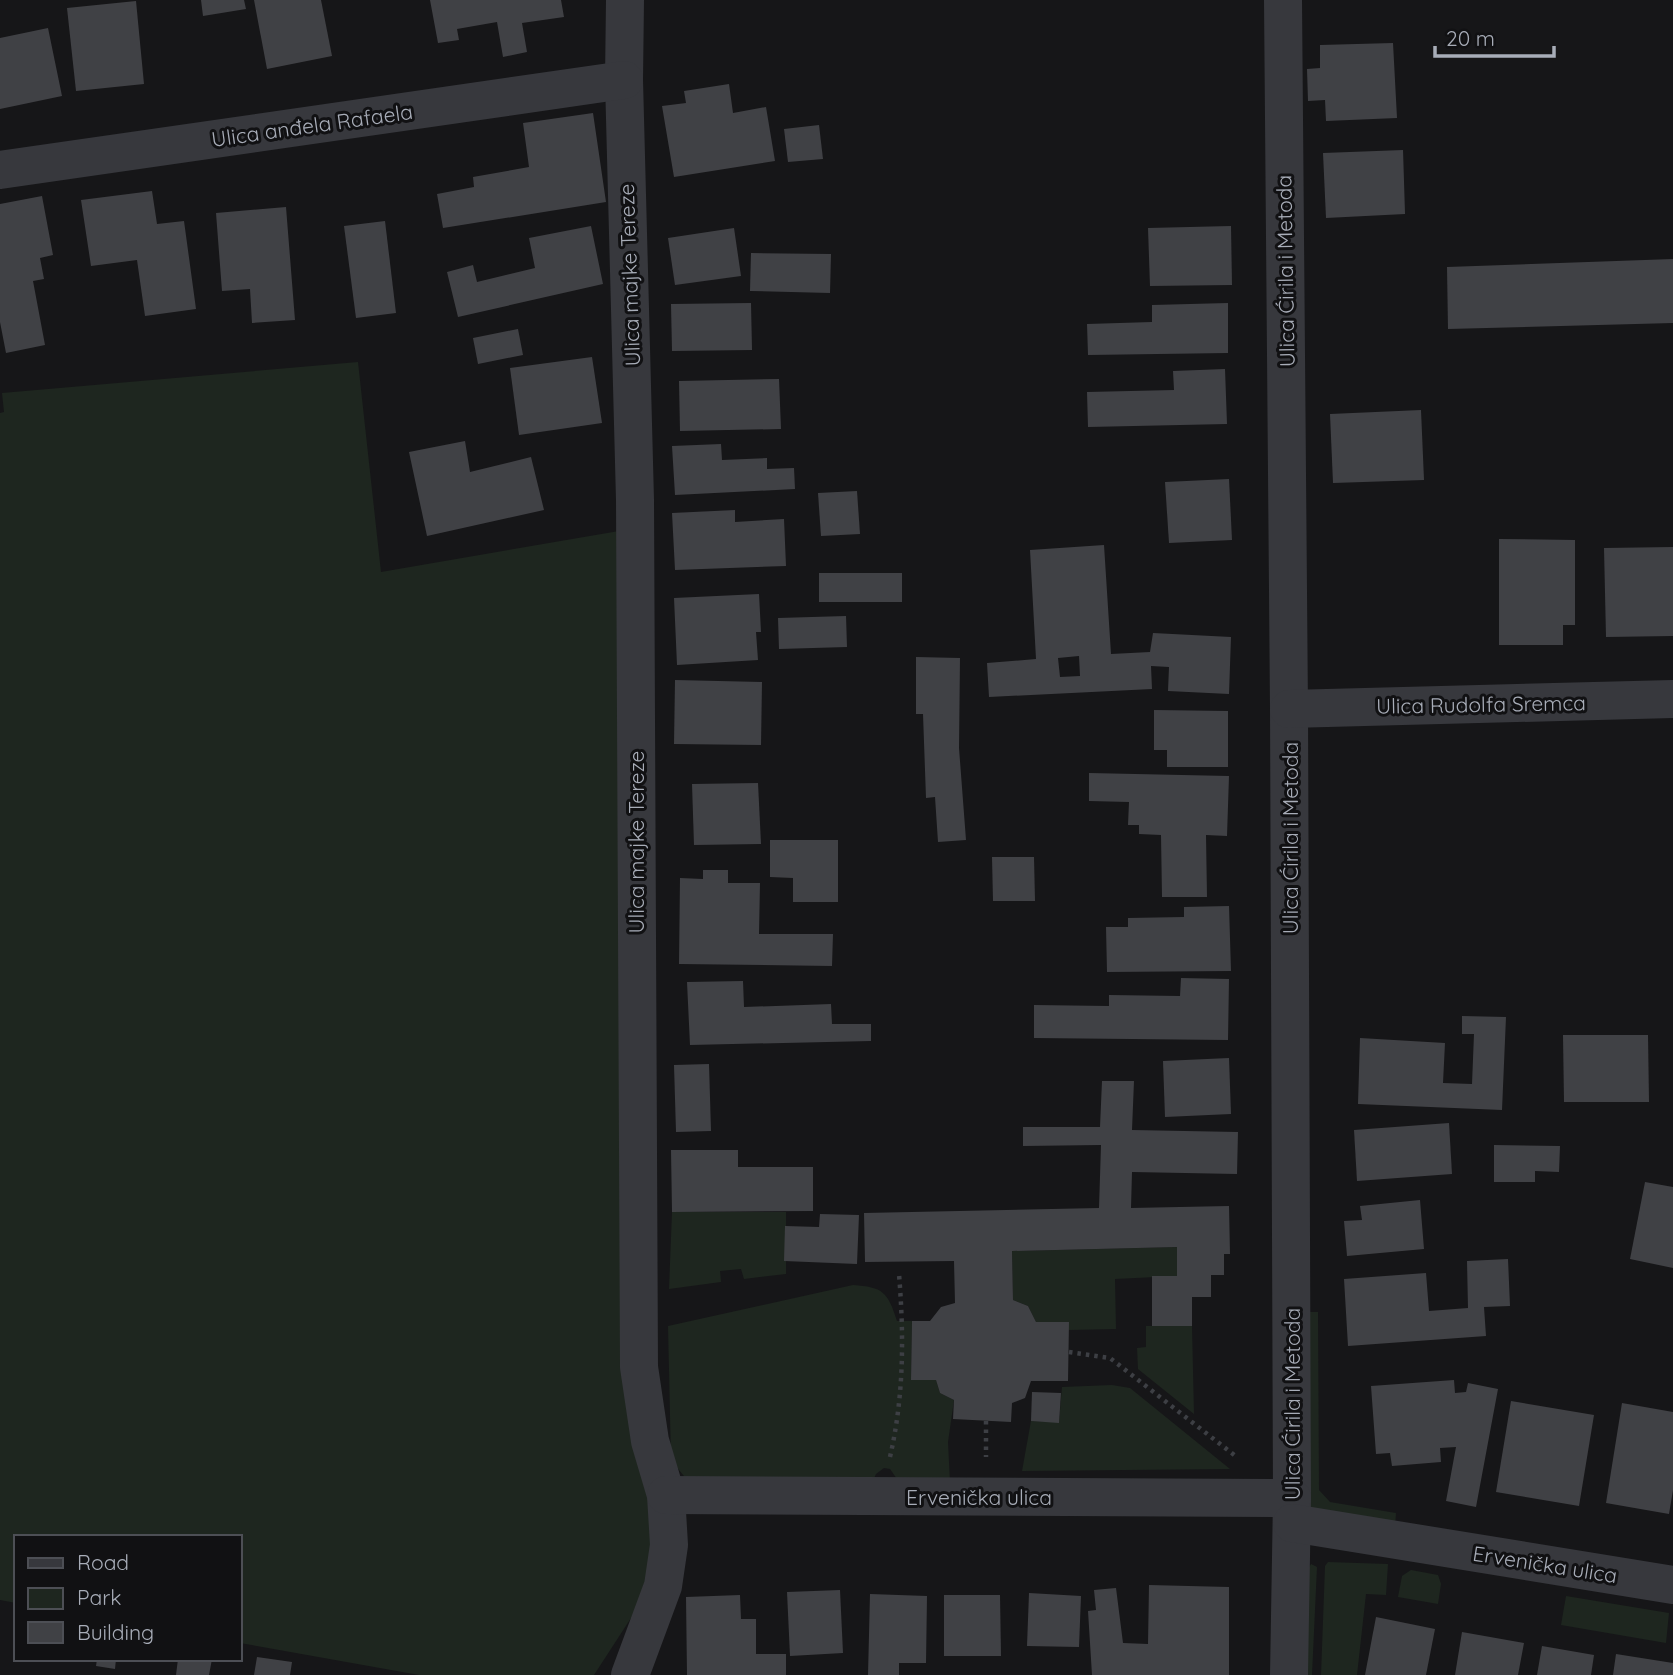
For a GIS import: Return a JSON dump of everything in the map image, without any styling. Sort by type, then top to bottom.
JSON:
[{"type":"street","name":"Ulica majke Tereze","points":[[625,0],[624,80],[635,500],[639,1367],[650,1441],[666,1495],[669,1545],[663,1586],[630,1675]]},
{"type":"street","name":"Ulica Ćirila i Metoda","points":[[1283,0],[1292,1511],[1289,1675]]},
{"type":"street","name":"Ulica anđela Rafaela","points":[[0,170],[624,80]]},
{"type":"street","name":"Ulica Rudolfa Sremca","points":[[1289,709],[1673,699]]},
{"type":"street","name":"Ervenička ulica","points":[[666,1495],[887,1496],[1292,1511],[1673,1585]]},
{"type":"path","points":[[887,1496],[887,1468],[900,1397],[903,1327],[899,1274]]},
{"type":"path","points":[[1069,1352],[1110,1357],[1244,1463]]},
{"type":"green space","points":[[358,362],[381,572],[619,531],[654,1516],[644,1598],[594,1675],[419,1675],[242,1643],[242,1535],[14,1535],[14,1603],[0,1600],[2,393]]},
{"type":"green space","points":[[672,1212],[786,1212],[786,1274],[744,1279],[741,1269],[720,1271],[721,1282],[669,1289]]},
{"type":"green space","points":[[1177,1247],[1177,1276],[1115,1279],[1116,1329],[1069,1330],[1036,1322],[1028,1306],[1013,1300],[1012,1251]]},
{"type":"green space","points":[[853,1285],[871,1287],[883,1293],[891,1303],[897,1321],[912,1321],[911,1380],[936,1380],[940,1393],[954,1400],[948,1442],[950,1482],[897,1479],[890,1469],[884,1468],[876,1474],[872,1483],[688,1481],[671,1460],[668,1326]]},
{"type":"green space","points":[[1301,1312],[1318,1312],[1319,1490],[1330,1502],[1396,1513],[1395,1527],[1309,1509]]},
{"type":"green space","points":[[1146,1326],[1192,1326],[1194,1414],[1138,1369],[1137,1348],[1146,1347]]},
{"type":"green space","points":[[1112,1385],[1130,1388],[1230,1469],[1022,1471],[1031,1421],[1059,1422],[1062,1387]]},
{"type":"green space","points":[[1328,1562],[1388,1564],[1386,1595],[1366,1594],[1357,1675],[1321,1675],[1325,1566]]},
{"type":"green space","points":[[1311,1564],[1317,1567],[1312,1675],[1299,1675],[1303,1578]]},
{"type":"green space","points":[[1411,1570],[1438,1575],[1441,1584],[1438,1604],[1398,1597],[1402,1576]]},
{"type":"green space","points":[[1566,1596],[1669,1613],[1666,1643],[1561,1625]]},
{"type":"building","points":[[201,0],[244,0],[246,9],[203,16]]},
{"type":"building","points":[[254,0],[321,0],[332,56],[267,69]]},
{"type":"building","points":[[430,0],[561,0],[564,17],[522,23],[527,52],[503,57],[497,22],[457,29],[459,40],[438,43]]},
{"type":"building","points":[[136,1],[144,84],[76,91],[67,8]]},
{"type":"building","points":[[48,28],[62,96],[0,109],[0,38]]},
{"type":"building","points":[[1393,43],[1397,118],[1326,121],[1325,100],[1308,101],[1307,69],[1320,68],[1320,45]]},
{"type":"building","points":[[729,84],[733,113],[766,107],[775,161],[674,177],[662,106],[686,103],[684,91]]},
{"type":"building","points":[[593,113],[606,202],[443,228],[437,194],[474,187],[473,177],[529,167],[523,123]]},
{"type":"building","points":[[819,125],[823,159],[788,162],[784,129]]},
{"type":"building","points":[[1403,150],[1405,214],[1326,218],[1323,153]]},
{"type":"building","points":[[152,191],[157,224],[184,221],[196,309],[145,316],[137,260],[91,266],[81,200]]},
{"type":"building","points":[[42,196],[53,255],[40,258],[44,279],[33,281],[45,345],[6,353],[0,322],[0,204]]},
{"type":"building","points":[[286,207],[295,320],[252,323],[250,289],[222,291],[216,213]]},
{"type":"building","points":[[385,221],[396,313],[356,318],[344,226]]},
{"type":"building","points":[[591,226],[603,284],[458,317],[447,272],[473,265],[477,282],[535,268],[529,238]]},
{"type":"building","points":[[1231,226],[1232,285],[1150,286],[1148,228]]},
{"type":"building","points":[[734,228],[741,276],[675,285],[668,238]]},
{"type":"building","points":[[751,253],[831,254],[830,293],[750,291]]},
{"type":"building","points":[[1673,259],[1673,323],[1448,329],[1447,267]]},
{"type":"building","points":[[751,303],[752,350],[672,351],[671,304]]},
{"type":"building","points":[[1228,303],[1228,353],[1088,355],[1087,324],[1152,322],[1152,305]]},
{"type":"building","points":[[518,329],[523,355],[478,364],[473,338]]},
{"type":"building","points":[[592,357],[602,423],[519,435],[510,368]]},
{"type":"building","points":[[1225,369],[1227,424],[1088,427],[1087,392],[1174,390],[1173,371]]},
{"type":"building","points":[[779,379],[781,429],[680,431],[679,381]]},
{"type":"building","points":[[1421,410],[1424,480],[1333,483],[1330,414]]},
{"type":"building","points":[[465,441],[470,472],[531,457],[544,510],[427,536],[409,452]]},
{"type":"building","points":[[721,444],[722,460],[767,458],[767,469],[794,468],[795,489],[675,495],[672,446]]},
{"type":"building","points":[[1229,479],[1232,540],[1169,543],[1165,482]]},
{"type":"building","points":[[857,491],[860,534],[821,536],[818,493]]},
{"type":"building","points":[[735,510],[735,522],[784,519],[786,566],[675,570],[672,513]]},
{"type":"building","points":[[1499,539],[1575,540],[1575,625],[1563,625],[1563,645],[1499,645]]},
{"type":"building","points":[[1104,545],[1111,654],[1150,652],[1153,633],[1231,637],[1229,694],[1168,691],[1169,667],[1151,666],[1152,689],[989,697],[987,663],[1036,659],[1030,550]],"holes":[[[1079,656],[1080,676],[1060,677],[1058,658]]]},
{"type":"building","points":[[1673,547],[1673,636],[1606,637],[1604,548]]},
{"type":"building","points":[[819,573],[902,573],[902,602],[819,602]]},
{"type":"building","points":[[759,594],[761,632],[756,632],[758,660],[677,665],[674,598]]},
{"type":"building","points":[[846,616],[847,647],[779,649],[778,618]]},
{"type":"building","points":[[916,657],[960,658],[959,748],[966,840],[938,842],[935,797],[926,798],[923,714],[916,714]]},
{"type":"building","points":[[675,680],[762,682],[761,745],[674,744]]},
{"type":"building","points":[[1154,710],[1228,711],[1228,767],[1167,767],[1167,750],[1154,750]]},
{"type":"building","points":[[1089,773],[1229,776],[1227,836],[1206,835],[1207,897],[1162,897],[1161,835],[1139,834],[1139,825],[1128,825],[1129,802],[1089,801]]},
{"type":"building","points":[[758,783],[761,844],[694,845],[692,784]]},
{"type":"building","points":[[770,840],[838,840],[838,902],[793,902],[793,878],[770,877]]},
{"type":"building","points":[[992,857],[1034,857],[1035,901],[993,901]]},
{"type":"building","points":[[703,870],[728,870],[728,883],[760,883],[759,934],[833,934],[832,966],[679,964],[680,878],[703,879]]},
{"type":"building","points":[[1229,906],[1231,971],[1107,972],[1106,927],[1128,927],[1128,918],[1184,917],[1184,907]]},
{"type":"building","points":[[1181,978],[1229,979],[1228,1040],[1034,1038],[1034,1005],[1109,1006],[1109,995],[1180,996]]},
{"type":"building","points":[[743,981],[744,1007],[831,1004],[832,1024],[871,1024],[871,1041],[690,1045],[687,982]]},
{"type":"building","points":[[1462,1016],[1506,1017],[1502,1110],[1358,1104],[1360,1038],[1445,1043],[1443,1083],[1472,1084],[1474,1034],[1462,1034]]},
{"type":"building","points":[[1563,1035],[1648,1035],[1649,1102],[1564,1102]]},
{"type":"building","points":[[1229,1058],[1231,1114],[1165,1117],[1163,1061]]},
{"type":"building","points":[[709,1064],[711,1131],[676,1132],[674,1065]]},
{"type":"building","points":[[1102,1081],[1134,1081],[1132,1130],[1238,1132],[1237,1174],[1132,1172],[1131,1208],[1229,1206],[1230,1254],[1224,1254],[1224,1275],[1211,1275],[1211,1297],[1192,1297],[1192,1326],[1152,1326],[1152,1276],[1177,1276],[1177,1247],[1012,1251],[1013,1300],[1028,1306],[1036,1322],[1069,1322],[1068,1381],[1031,1381],[1025,1398],[1012,1403],[1011,1422],[953,1419],[954,1400],[940,1393],[936,1380],[911,1380],[912,1321],[930,1321],[941,1307],[955,1303],[954,1261],[865,1262],[864,1213],[1099,1208],[1101,1145],[1023,1146],[1023,1127],[1100,1127]]},
{"type":"building","points":[[1449,1123],[1452,1174],[1357,1181],[1354,1130]]},
{"type":"building","points":[[1494,1145],[1560,1146],[1559,1172],[1535,1171],[1535,1182],[1494,1182]]},
{"type":"building","points":[[671,1150],[738,1150],[738,1167],[813,1167],[813,1211],[672,1212]]},
{"type":"building","points":[[1645,1182],[1673,1187],[1673,1268],[1630,1259]]},
{"type":"building","points":[[1420,1200],[1424,1249],[1347,1256],[1344,1221],[1362,1220],[1360,1206]]},
{"type":"building","points":[[820,1214],[859,1215],[857,1264],[784,1261],[785,1226],[819,1227]]},
{"type":"building","points":[[1508,1259],[1510,1306],[1484,1307],[1486,1336],[1348,1346],[1344,1279],[1426,1273],[1429,1311],[1468,1308],[1467,1261]]},
{"type":"building","points":[[1454,1380],[1455,1393],[1466,1392],[1468,1383],[1498,1389],[1476,1507],[1446,1501],[1456,1447],[1440,1448],[1441,1462],[1392,1466],[1390,1453],[1376,1454],[1371,1386]]},
{"type":"building","points":[[1032,1392],[1061,1393],[1059,1423],[1031,1421]]},
{"type":"building","points":[[1511,1401],[1594,1415],[1579,1506],[1496,1492]]},
{"type":"building","points":[[1622,1403],[1673,1412],[1673,1490],[1669,1514],[1606,1503]]},
{"type":"building","points":[[1149,1585],[1229,1587],[1229,1675],[1092,1675],[1088,1611],[1096,1610],[1094,1590],[1116,1588],[1123,1643],[1148,1644]]},
{"type":"building","points":[[840,1590],[843,1653],[790,1656],[787,1592]]},
{"type":"building","points":[[1029,1593],[1081,1596],[1079,1647],[1027,1646]]},
{"type":"building","points":[[870,1594],[927,1596],[926,1663],[899,1663],[899,1675],[868,1675]]},
{"type":"building","points":[[740,1595],[741,1619],[756,1619],[756,1654],[786,1654],[786,1675],[687,1675],[686,1597]]},
{"type":"building","points":[[944,1595],[1000,1595],[1001,1656],[944,1656]]},
{"type":"building","points":[[1376,1617],[1435,1629],[1426,1675],[1365,1675]]},
{"type":"building","points":[[1462,1632],[1524,1643],[1518,1675],[1455,1675]]},
{"type":"building","points":[[1542,1646],[1594,1655],[1591,1675],[1537,1675]]},
{"type":"building","points":[[1616,1654],[1673,1663],[1673,1675],[1613,1675]]},
{"type":"building","points":[[257,1657],[292,1662],[290,1675],[254,1675]]},
{"type":"building","points":[[97,1661],[116,1661],[115,1669],[96,1666]]},
{"type":"building","points":[[178,1661],[212,1661],[209,1675],[176,1675]]}]
